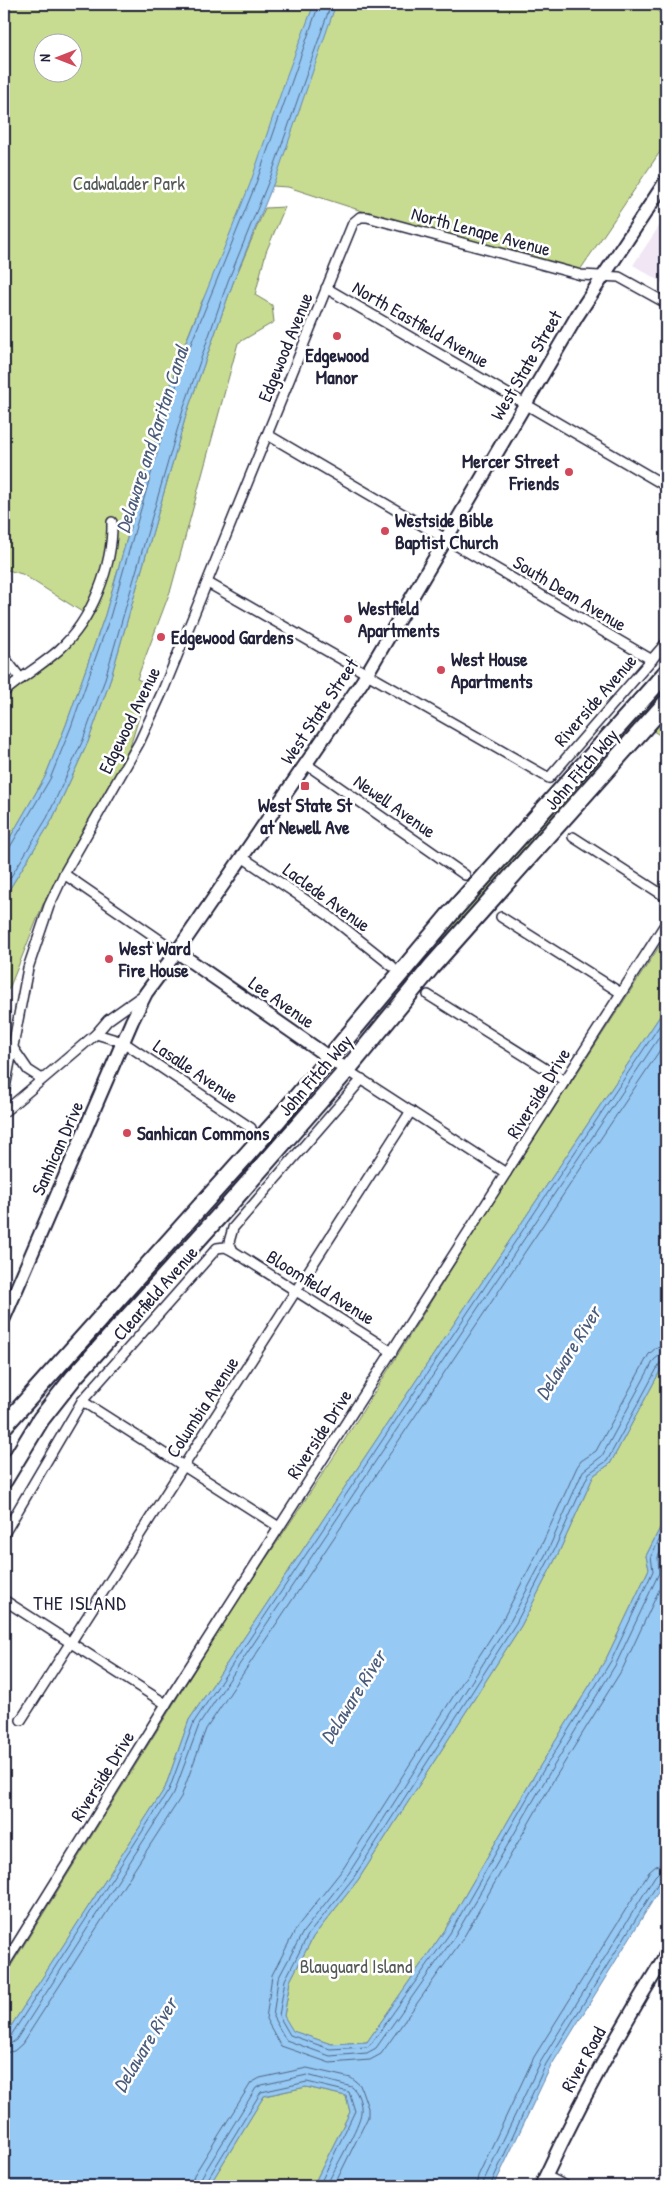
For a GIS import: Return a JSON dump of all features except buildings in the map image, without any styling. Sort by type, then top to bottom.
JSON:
[{"type":"highway","name":"John Fitch Way","points":[[4,1426],[276,1122],[451,913],[666,673]]},
{"type":"highway","name":"John Fitch Way","points":[[4,1480],[41,1419],[74,1377],[348,1070],[432,966],[666,703]]},
{"type":"main road","name":"West State Street","points":[[146,993],[367,674],[602,275],[666,181]]},
{"type":"main road","name":"Lee Avenue","points":[[176,951],[348,1070]]},
{"type":"main road","name":"Sanhican Drive","points":[[4,1318],[146,993]]},
{"type":"main road","name":"River Road","points":[[543,2181],[605,2056],[666,1955]]},
{"type":"street","name":"North Lenape Avenue","points":[[353,223],[360,217],[367,217],[581,275],[620,277],[666,303]]},
{"type":"street","name":"Edgewood Avenue","points":[[4,1093],[33,950],[49,906],[64,874],[138,743],[164,688],[353,223]]},
{"type":"street","name":"North Eastfield Avenue","points":[[326,288],[666,486]]},
{"type":"street","name":"South Dean Avenue","points":[[268,435],[652,660]]},
{"type":"street","points":[[4,692],[60,649],[76,631],[88,612],[110,549],[112,522]]},
{"type":"street","points":[[208,583],[367,674]]},
{"type":"street","name":"Riverside Avenue","points":[[367,674],[549,778],[666,643]]},
{"type":"street","points":[[4,657],[21,679]]},
{"type":"street","name":"Newell Avenue","points":[[306,764],[465,875]]},
{"type":"street","points":[[573,837],[666,896]]},
{"type":"street","name":"Laclede Avenue","points":[[242,857],[328,916],[392,966]]},
{"type":"street","name":"Lee Avenue","points":[[64,874],[176,951]]},
{"type":"street","points":[[501,917],[621,993]]},
{"type":"street","name":"Riverside Drive","points":[[4,1966],[166,1704],[666,923]]},
{"type":"street","name":"West State Street","points":[[4,1108],[96,1034],[108,1020],[146,993]]},
{"type":"street","points":[[428,995],[565,1082]]},
{"type":"street","points":[[96,1034],[123,1042]]},
{"type":"street","name":"Lasalle Avenue","points":[[123,1042],[251,1128]]},
{"type":"street","points":[[13,1048],[28,1070],[42,1079]]},
{"type":"street","name":"Lee Avenue","points":[[348,1070],[506,1173]]},
{"type":"street","points":[[232,1251],[229,1242],[233,1228],[362,1079]]},
{"type":"street","name":"Columbia Avenue","points":[[21,1720],[411,1111]]},
{"type":"street","name":"Clearfield Avenue","points":[[4,1534],[82,1401],[215,1250],[224,1247],[232,1251]]},
{"type":"street","name":"Bloomfield Avenue","points":[[232,1251],[297,1290],[392,1352]]},
{"type":"street","points":[[82,1401],[279,1527]]},
{"type":"street","points":[[4,1600],[166,1704]]},
{"type":"street","points":[[543,2181],[566,2186]]},
{"type":"shaded area","points":[[666,216],[666,285],[633,265]]},
{"type":"green space","name":"Cadwalader Park","points":[[4,4],[647,4],[666,17],[666,143],[580,270],[359,210],[288,187],[272,186],[202,301],[177,364],[105,615],[66,725],[45,777],[4,848],[4,695],[87,615],[22,574],[4,569]]},
{"type":"green space","points":[[285,207],[266,252],[255,295],[272,305],[274,322],[238,343],[171,589],[137,679],[149,684],[130,747],[44,902],[9,989],[4,989],[4,898],[52,820],[88,742],[109,684],[187,412],[233,283],[265,208]]},
{"type":"green space","points":[[666,685],[666,692],[442,943],[440,942],[480,890]]},
{"type":"green space","points":[[666,703],[666,739],[645,726]]},
{"type":"green space","points":[[666,936],[666,1007],[189,1720],[165,1788],[4,2037],[4,1977],[230,1613],[337,1452],[483,1218]]},
{"type":"green space","name":"Blauguard Island","points":[[666,1360],[666,1516],[646,1556],[649,1569],[606,1659],[537,1771],[445,1930],[367,2042],[331,2044],[292,2031],[284,2016],[290,1981],[313,1937],[358,1880],[521,1626],[559,1552],[594,1475],[610,1464]]},
{"type":"green space","points":[[306,2087],[346,2096],[350,2112],[313,2186],[209,2186],[264,2096]]},
{"type":"water","points":[[314,4],[336,4],[277,175],[233,283],[187,412],[109,684],[88,742],[52,820],[4,898],[4,848],[45,777],[66,725],[105,615],[177,364],[250,184],[288,72]]},
{"type":"water","name":"Delaware River","points":[[666,1007],[666,1360],[610,1464],[594,1475],[559,1552],[521,1626],[358,1880],[313,1937],[290,1981],[284,2016],[293,2031],[331,2044],[367,2042],[445,1930],[537,1771],[606,1659],[649,1569],[646,1556],[666,1516],[666,1879],[551,2066],[494,2186],[313,2186],[350,2112],[346,2096],[306,2087],[264,2096],[209,2186],[4,2186],[4,2037],[165,1788],[189,1720]]},
{"type":"place","name":"Edgewood Manor","points":[[337,336]]},
{"type":"place","name":"Mercer Street Friends","points":[[569,472]]},
{"type":"place","name":"Westside Bible Baptist Church","points":[[385,531]]},
{"type":"place","name":"Westfield Apartments","points":[[348,619]]},
{"type":"place","name":"Edgewood Gardens","points":[[161,637]]},
{"type":"place","name":"West House Apartments","points":[[441,670]]},
{"type":"place","name":"West State St at Newell Ave","points":[[305,786]]},
{"type":"place","name":"West Ward Fire House","points":[[109,959]]},
{"type":"place","name":"Sanhican Commons","points":[[127,1133]]},
{"type":"district","name":"THE ISLAND","points":[[80,1603]]},
{"type":"water label","name":"Delaware and Raritan Canal","points":[[152,439]]}]
